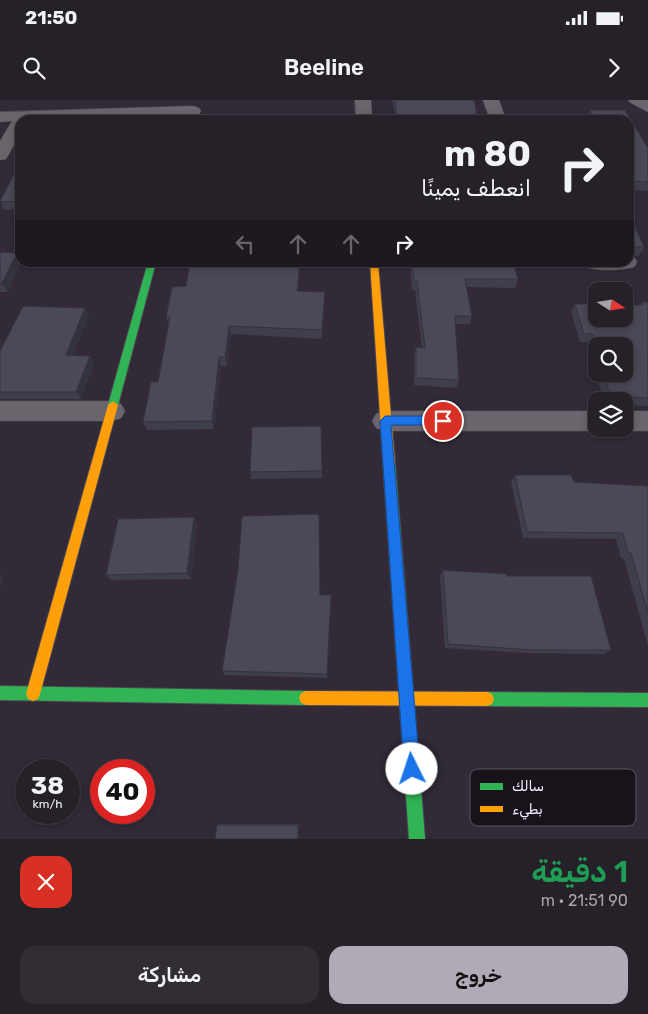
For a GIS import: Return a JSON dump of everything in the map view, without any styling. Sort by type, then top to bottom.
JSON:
[{"type":"street","points":[[363,100],[364,115]]},
{"type":"street","points":[[491,100],[496,115]]},
{"type":"street","points":[[636,100],[648,107]]},
{"type":"street","points":[[97,115],[193,110]]},
{"type":"street","points":[[0,117],[15,118]]},
{"type":"street","points":[[0,154],[15,129]]},
{"type":"street","points":[[634,262],[648,262]]},
{"type":"street","points":[[33,694],[151,267]]},
{"type":"street","points":[[374,267],[417,839]]},
{"type":"street","points":[[0,411],[112,411]]},
{"type":"street","points":[[385,421],[588,421]]},
{"type":"street","points":[[633,421],[648,421]]},
{"type":"street","points":[[0,693],[408,699],[648,700]]},
{"type":"building","points":[[395,100],[474,100],[477,115],[396,115]]},
{"type":"building","points":[[590,110],[625,110],[628,115],[592,115]]},
{"type":"building","points":[[634,125],[648,148],[648,182],[634,181]]},
{"type":"building","points":[[15,172],[15,201],[0,201]]},
{"type":"building","points":[[634,225],[644,247],[634,247]]},
{"type":"building","points":[[0,252],[15,253],[15,257],[2,283],[0,283]]},
{"type":"building","points":[[189,267],[299,267],[297,291],[325,292],[322,330],[229,326],[225,357],[219,357],[212,421],[143,422],[151,382],[158,382],[170,317],[166,317],[172,287],[186,286]]},
{"type":"building","points":[[413,267],[514,267],[518,279],[465,279],[472,316],[455,316],[459,380],[416,378],[416,347],[425,348],[417,281],[414,281]]},
{"type":"building","points":[[642,302],[648,302],[648,398],[633,397],[633,392],[609,392],[606,382],[633,382],[633,337],[593,337],[592,334],[584,334],[575,304],[588,304],[588,328],[632,328],[633,305],[643,305]]},
{"type":"building","points":[[23,306],[85,308],[66,355],[90,356],[76,392],[0,392],[0,351]]},
{"type":"building","points":[[321,426],[322,471],[250,472],[252,427]]},
{"type":"building","points":[[515,475],[571,475],[574,482],[648,486],[648,613],[631,553],[628,553],[623,533],[527,532]]},
{"type":"building","points":[[319,514],[320,595],[331,595],[327,674],[222,671],[238,569],[242,516]]},
{"type":"building","points":[[194,517],[187,573],[106,575],[118,519]]},
{"type":"building","points":[[443,570],[506,574],[507,576],[591,576],[611,650],[531,650],[448,644]]},
{"type":"building","points":[[217,825],[298,825],[298,839],[215,839]]},
{"type":"traffic: fast","points":[[113,405],[151,267]]},
{"type":"traffic: fast","points":[[389,463],[417,839]]},
{"type":"traffic: fast","points":[[0,693],[306,698]]},
{"type":"traffic: fast","points":[[487,699],[648,700]]},
{"type":"traffic: slow","points":[[374,267],[389,463]]},
{"type":"traffic: slow","points":[[33,694],[113,405]]},
{"type":"traffic: slow","points":[[306,698],[487,699]]},
{"type":"route","points":[[412,769],[385,421],[443,421]]}]
